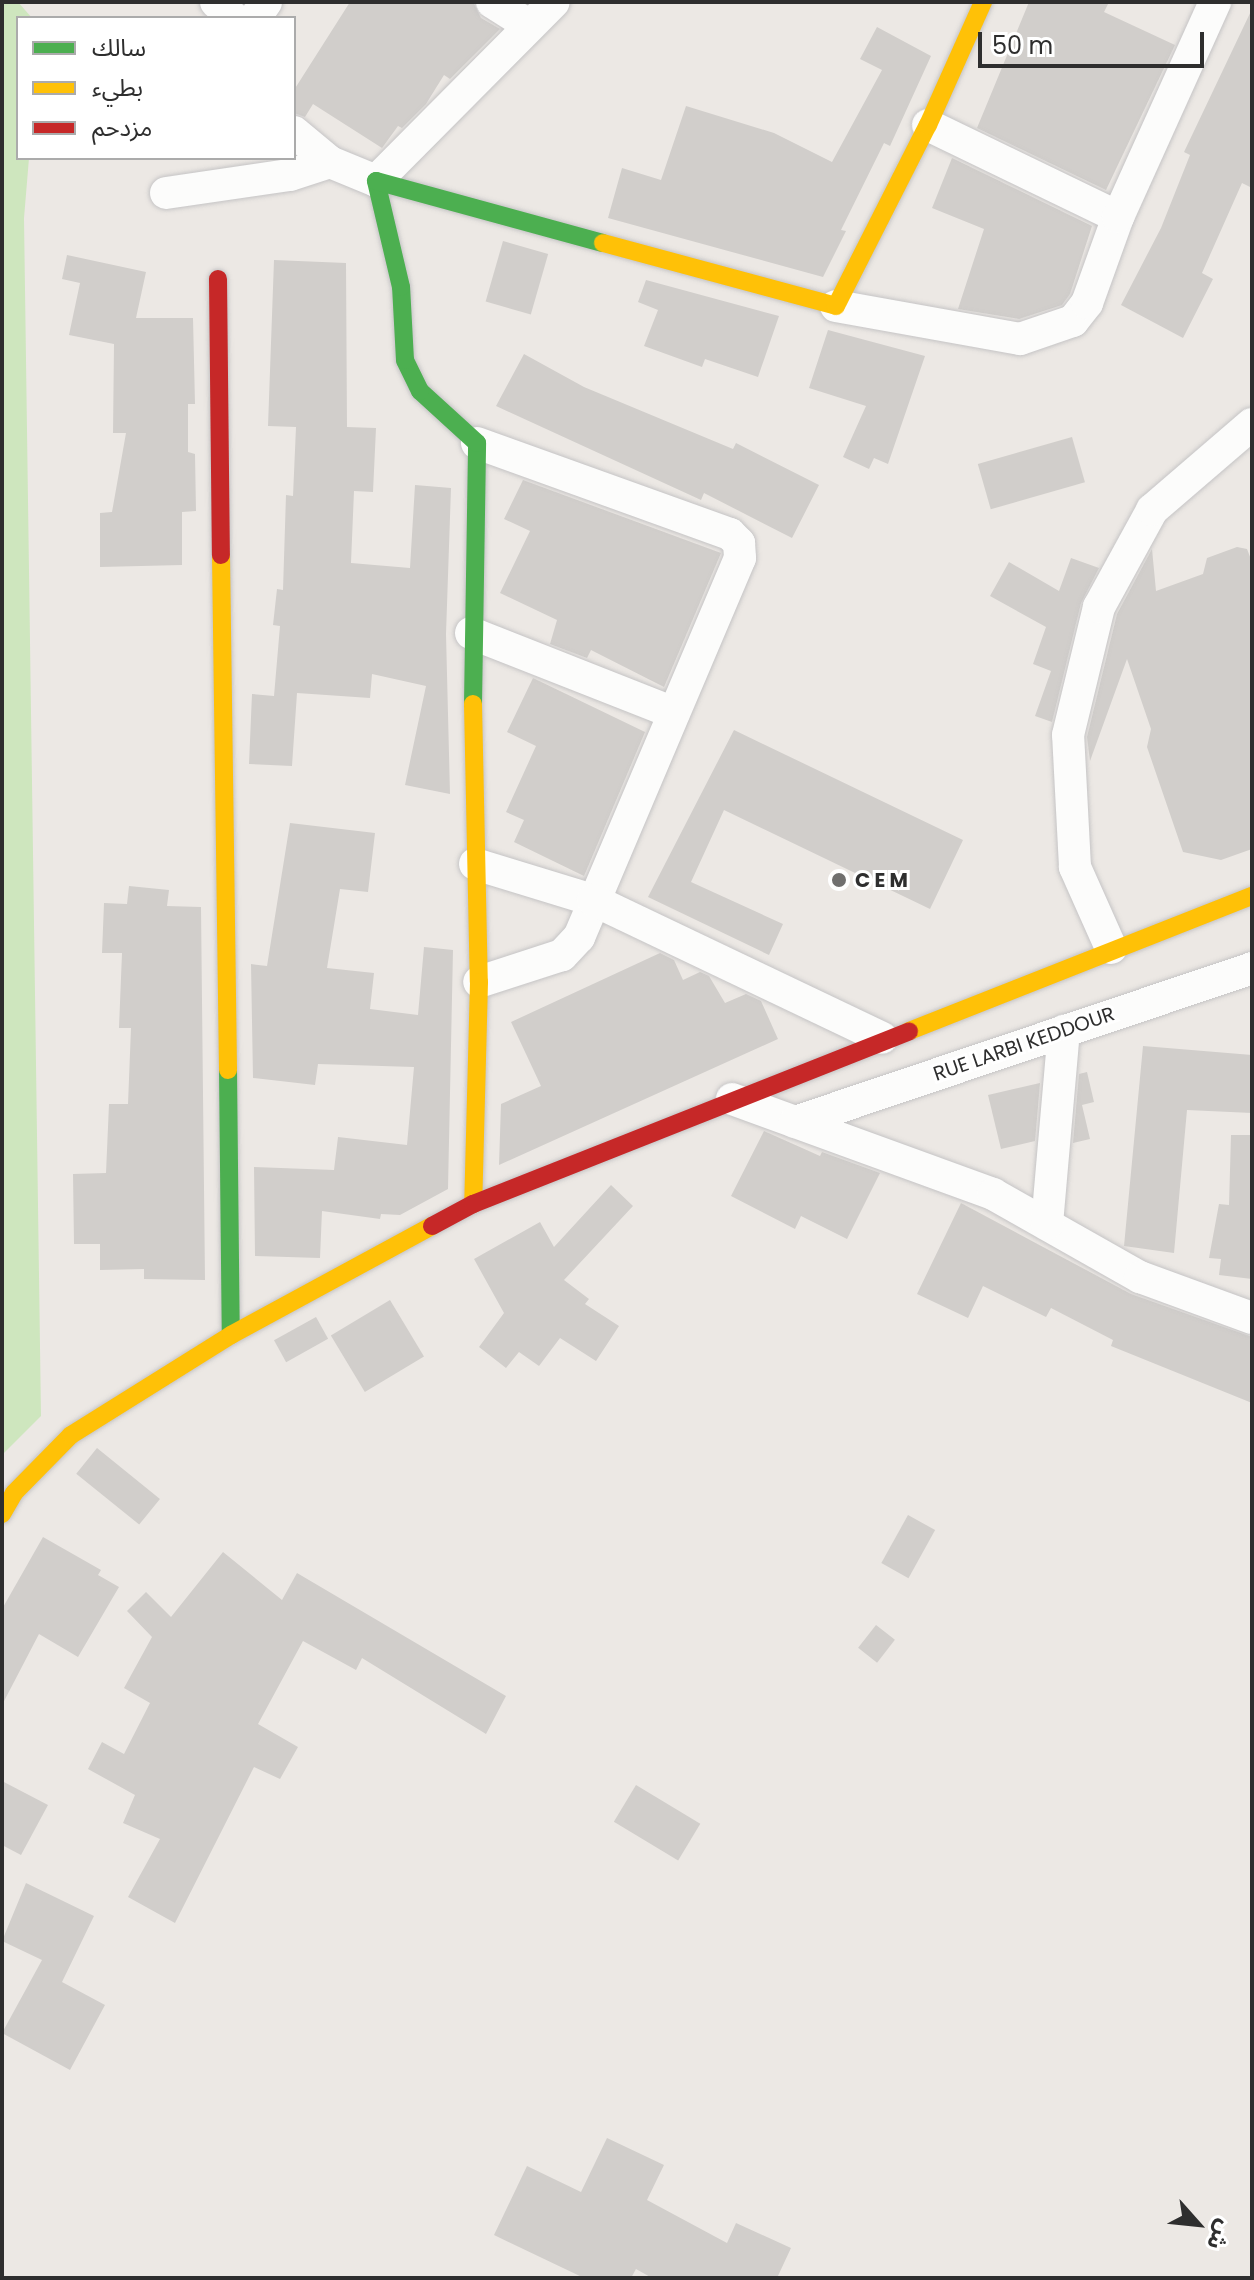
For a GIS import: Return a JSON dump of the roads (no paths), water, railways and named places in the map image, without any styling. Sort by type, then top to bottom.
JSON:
[{"type":"street","points":[[216,2],[232,16]]},
{"type":"street","points":[[492,2],[527,24]]},
{"type":"street","points":[[376,181],[527,24],[554,2]]},
{"type":"street","points":[[836,306],[928,125],[983,2]]},
{"type":"street","points":[[296,134],[330,162],[376,181],[836,306],[1020,339],[1073,321],[1087,303],[1118,217],[1215,2]]},
{"type":"street","points":[[928,125],[1118,217]]},
{"type":"street","points":[[166,193],[290,175],[330,162]]},
{"type":"street","points":[[376,181],[401,287],[405,360],[420,391],[477,443],[730,534],[739,543],[740,558],[579,937],[562,955],[479,982]]},
{"type":"street","points":[[218,279],[231,1335]]},
{"type":"street","points":[[1111,948],[1075,867],[1068,735],[1099,607],[1152,510],[1252,424]]},
{"type":"street","points":[[473,1204],[479,982],[471,633],[477,443]]},
{"type":"street","points":[[471,633],[674,713]]},
{"type":"street","points":[[475,864],[593,900],[882,1038]]},
{"type":"street","points":[[2,1514],[14,1493],[71,1435],[231,1335],[473,1204],[882,1038],[1252,896]]},
{"type":"street","name":"RUE LARBI KEDDOUR","points":[[795,1122],[1252,968]]},
{"type":"street","points":[[1047,1224],[1064,1031]]},
{"type":"street","points":[[732,1099],[993,1194],[1140,1277],[1252,1318],[1252,1310]]},
{"type":"place","name":"C E M","points":[[839,880]]}]
